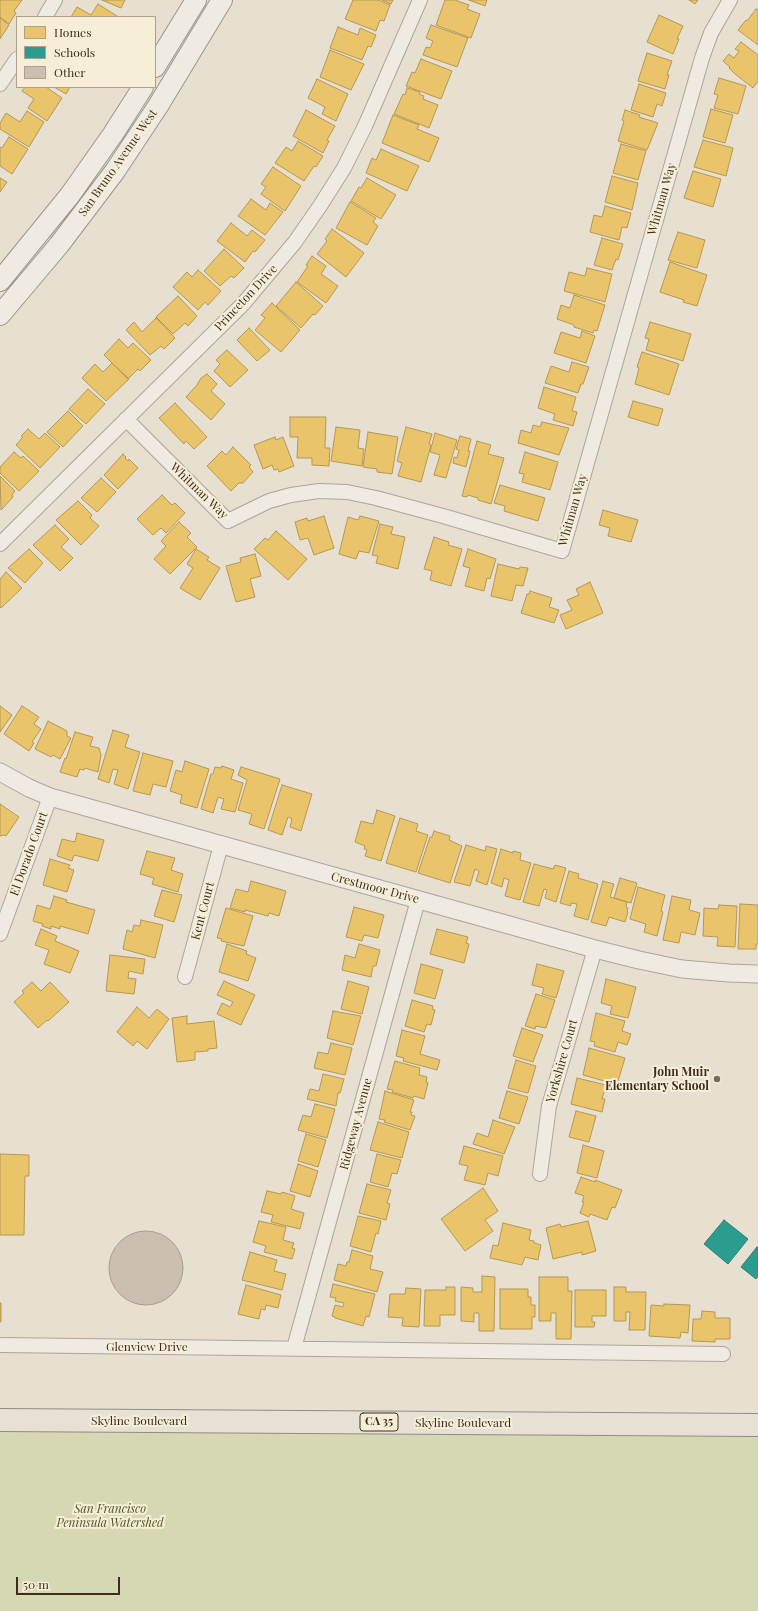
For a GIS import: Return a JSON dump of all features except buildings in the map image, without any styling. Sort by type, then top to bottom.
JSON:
[{"type":"main road","points":[[156,65],[196,0]]},
{"type":"main road","name":"San Bruno Avenue West","points":[[0,315],[59,245],[115,171],[158,106],[222,0]]},
{"type":"main road","name":"San Bruno Avenue West","points":[[0,281],[70,195],[109,140],[142,88]]},
{"type":"main road","name":"Skyline Boulevard","points":[[0,1420],[758,1425]]},
{"type":"street","points":[[46,16],[55,0]]},
{"type":"street","name":"Princeton Drive","points":[[0,544],[243,304],[269,275],[299,236],[344,168],[365,126],[420,0]]},
{"type":"street","name":"Whitman Way","points":[[126,419],[228,521],[269,501],[291,494],[319,491],[347,492],[376,498],[435,514],[562,551],[702,58],[711,33],[730,0]]},
{"type":"street","points":[[0,84],[16,60]]},
{"type":"street","name":"Crestmoor Drive","points":[[0,772],[29,788],[50,797],[595,949],[682,969],[729,974],[758,974]]},
{"type":"street","name":"El Dorado Court","points":[[0,934],[50,797]]},
{"type":"street","name":"Kent Court","points":[[185,977],[221,845]]},
{"type":"street","name":"Ridgeway Avenue","points":[[294,1348],[418,900]]},
{"type":"street","name":"Yorkshire Court","points":[[540,1174],[549,1106],[595,949]]},
{"type":"street","name":"Glenview Drive","points":[[0,1345],[294,1348]]},
{"type":"street","points":[[294,1348],[723,1354]]},
{"type":"green space","name":"San Francisco Peninsula Watershed","points":[[0,1420],[758,1425],[758,1611],[0,1611]]},
{"type":"place","name":"John Muir Elementary School","points":[[717,1079]]}]
